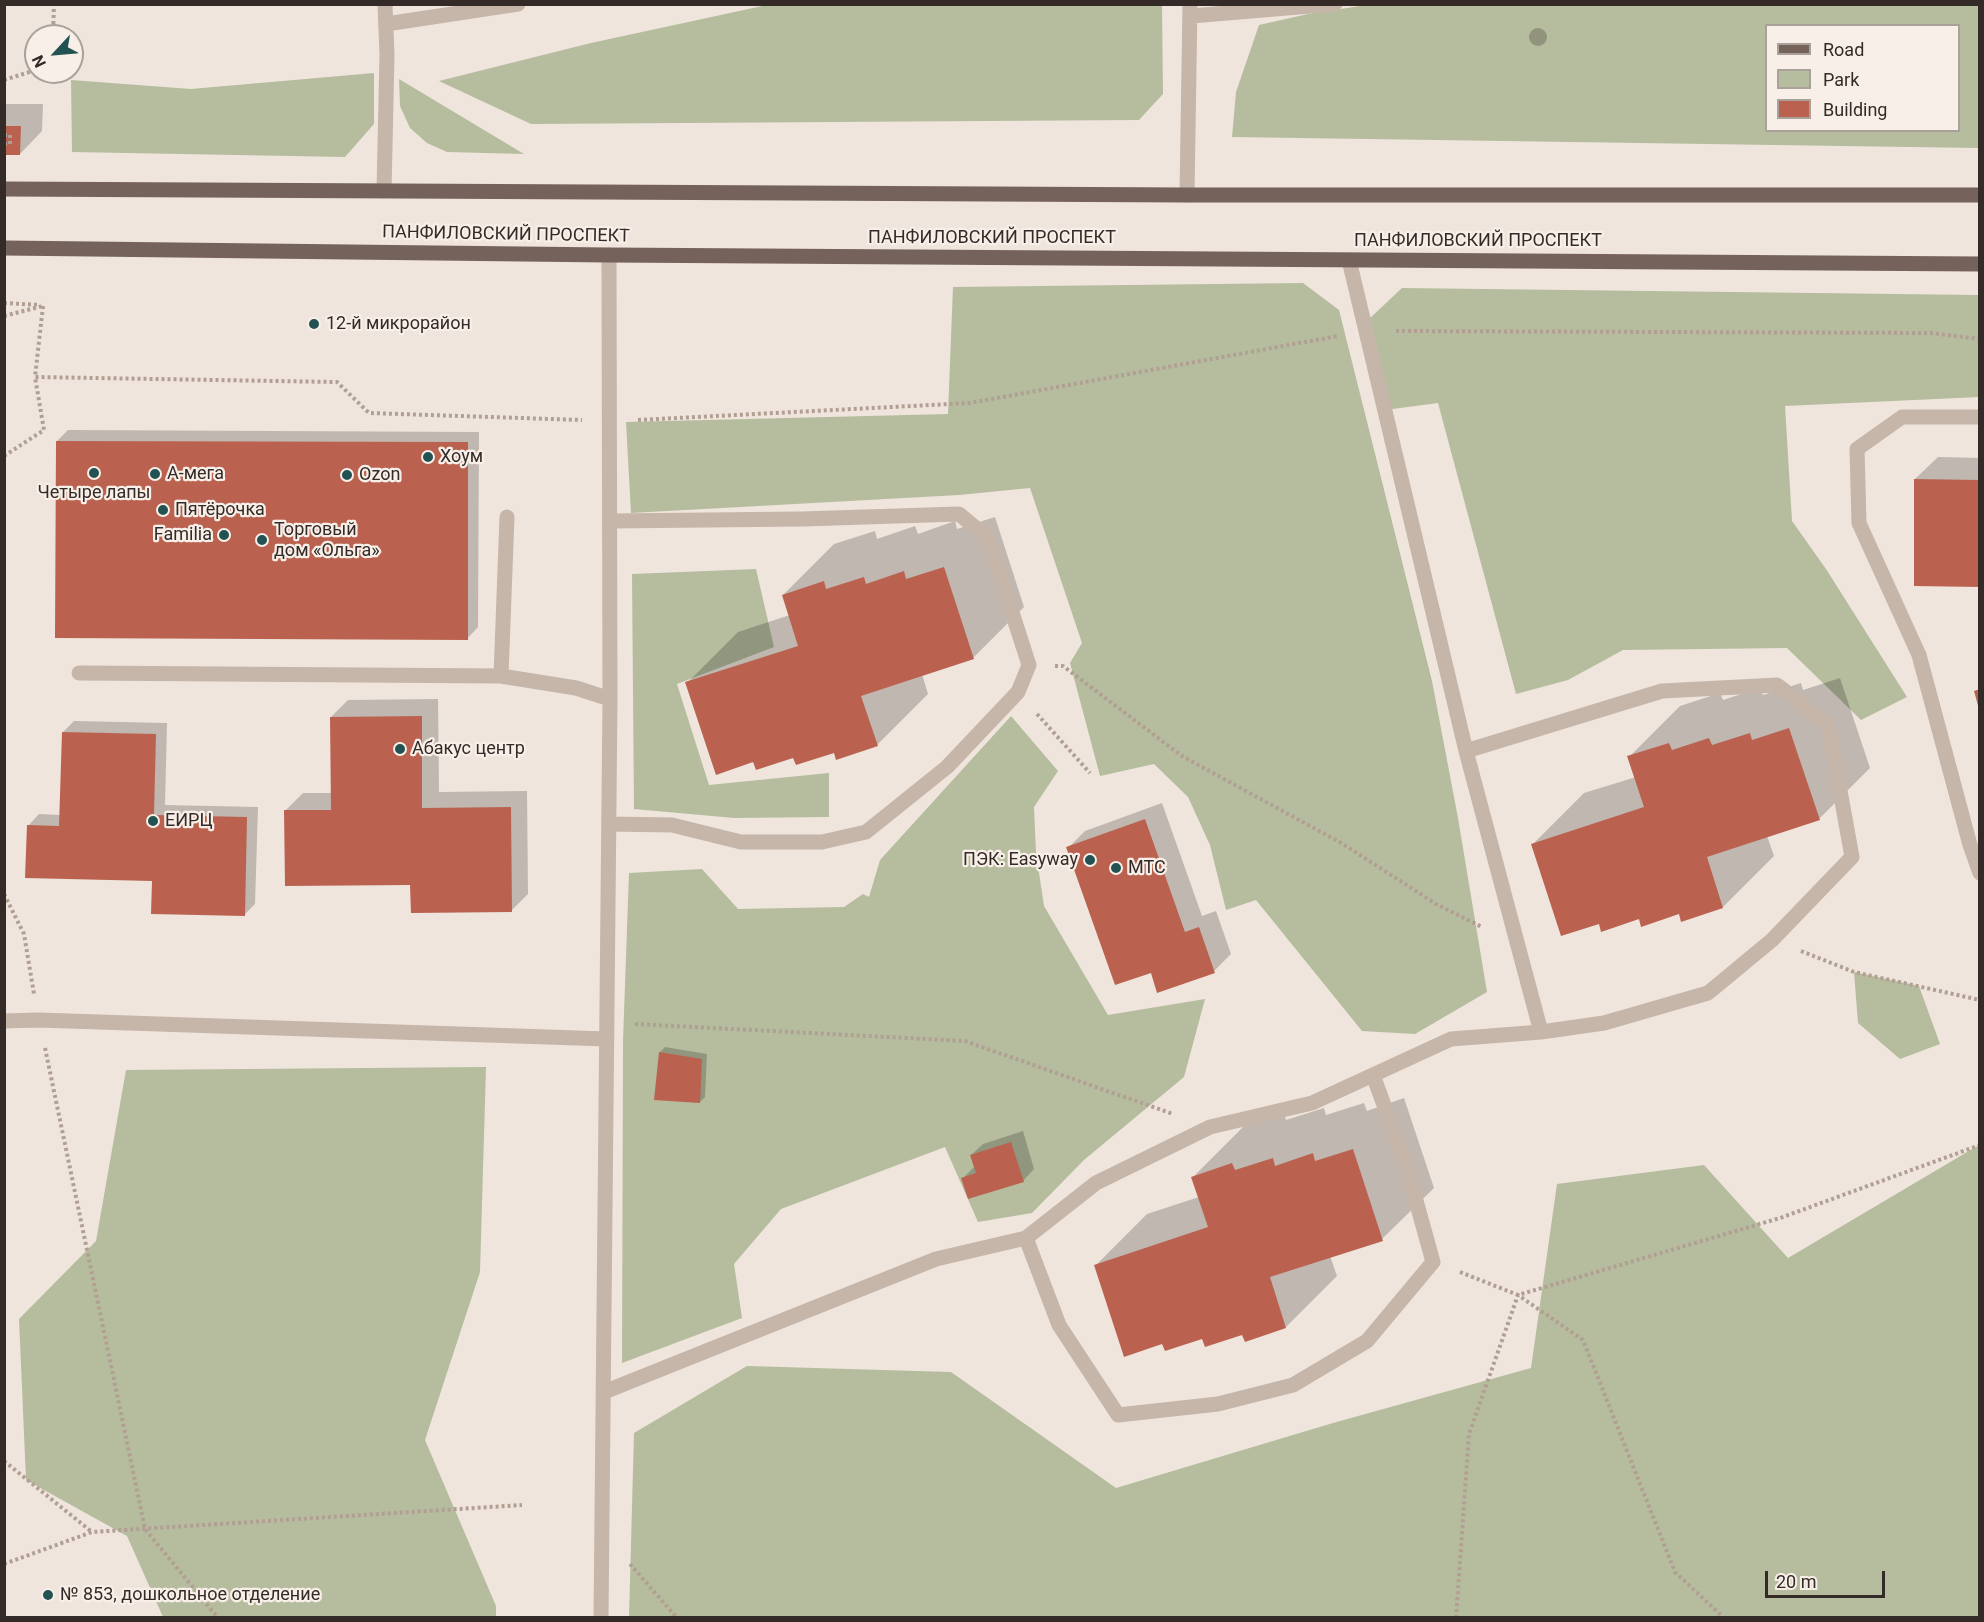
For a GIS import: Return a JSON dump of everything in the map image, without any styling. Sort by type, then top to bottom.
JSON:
[{"type":"main road","points":[[4,189],[1186,195],[1980,195]]},
{"type":"main road","name":"ПАНФИЛОВСКИЙ ПРОСПЕКТ","points":[[4,248],[609,255],[1980,264]]},
{"type":"lane","points":[[384,191],[387,55],[385,4]]},
{"type":"lane","points":[[386,24],[518,4]]},
{"type":"lane","points":[[1186,195],[1190,10],[1335,4]]},
{"type":"lane","points":[[602,1617],[610,699],[609,255]]},
{"type":"lane","points":[[1349,260],[1466,752],[1541,1032]]},
{"type":"lane","points":[[1980,417],[1902,417],[1857,449],[1859,523],[1919,655],[1970,845],[1980,873]]},
{"type":"lane","points":[[609,824],[672,825],[741,842],[822,842],[866,832],[947,767],[1018,692],[1029,665],[988,538],[958,514],[802,519],[610,521]]},
{"type":"lane","points":[[501,676],[507,518]]},
{"type":"lane","points":[[79,673],[501,676],[576,688],[610,699]]},
{"type":"lane","points":[[604,1392],[936,1259],[1026,1238],[1096,1183],[1210,1127],[1312,1103],[1451,1039],[1541,1032],[1604,1023],[1708,993],[1772,940],[1851,857],[1828,724],[1777,685],[1662,691],[1466,752]]},
{"type":"lane","points":[[4,1021],[39,1020],[607,1039]]},
{"type":"lane","points":[[1026,1238],[1059,1325],[1118,1415],[1218,1404],[1293,1385],[1367,1341],[1433,1262],[1407,1168],[1373,1075]]},
{"type":"path","points":[[53,24],[54,4]]},
{"type":"path","points":[[4,80],[24,74]]},
{"type":"path","points":[[4,135],[10,135],[10,144],[4,144]]},
{"type":"path","points":[[4,303],[43,306]]},
{"type":"path","points":[[4,316],[43,306]]},
{"type":"path","points":[[4,456],[44,430],[35,377],[43,306]]},
{"type":"path","points":[[35,377],[337,382],[369,413],[610,421],[970,403],[1365,331],[1931,333],[1980,339]]},
{"type":"path","points":[[1029,665],[1062,666],[1182,756],[1343,844],[1436,904],[1518,944]]},
{"type":"path","points":[[1018,692],[1090,773]]},
{"type":"path","points":[[4,894],[24,934],[39,1020],[145,1529],[218,1617]]},
{"type":"path","points":[[1772,940],[1854,972],[1980,1000]]},
{"type":"path","points":[[608,1023],[965,1041],[1210,1127]]},
{"type":"path","points":[[1518,1295],[1780,1218],[1980,1145]]},
{"type":"path","points":[[1433,1262],[1518,1295],[1583,1340],[1675,1572],[1724,1617]]},
{"type":"path","points":[[1456,1617],[1469,1434],[1518,1295]]},
{"type":"path","points":[[4,1461],[92,1532]]},
{"type":"path","points":[[4,1564],[92,1532],[522,1505]]},
{"type":"path","points":[[603,1535],[677,1617]]},
{"type":"green space","points":[[1373,4],[1979,5],[1979,148],[1232,137],[1236,92],[1259,25],[1308,14]]},
{"type":"green space","points":[[767,5],[1162,5],[1163,94],[1139,120],[531,124],[439,81],[591,43]]},
{"type":"green space","points":[[374,73],[374,124],[345,157],[72,152],[71,84],[84,84],[84,81],[191,89]]},
{"type":"green space","points":[[399,79],[524,154],[447,152],[427,143],[410,128],[400,106]]},
{"type":"green space","points":[[1303,283],[1339,310],[1432,681],[1487,992],[1415,1034],[1362,1031],[1256,900],[1226,910],[1210,845],[1188,797],[1154,764],[1100,776],[1070,663],[1082,643],[1030,488],[959,495],[631,513],[626,422],[948,414],[953,287]]},
{"type":"green space","points":[[1402,288],[1979,295],[1979,397],[1785,406],[1792,521],[1826,569],[1907,697],[1861,720],[1787,648],[1623,650],[1568,680],[1516,694],[1438,403],[1385,410],[1368,320]]},
{"type":"green space","points":[[756,569],[774,647],[677,684],[709,785],[829,773],[829,817],[734,818],[634,809],[632,574]]},
{"type":"green space","points":[[1011,716],[1058,771],[1034,807],[1036,853],[1044,906],[1108,1015],[1205,999],[1184,1077],[1084,1160],[1032,1213],[978,1222],[945,1147],[781,1209],[734,1264],[742,1318],[622,1363],[623,1041],[629,873],[702,869],[738,909],[844,907],[863,894],[869,897],[880,860]]},
{"type":"green space","points":[[1854,972],[1919,986],[1940,1044],[1900,1059],[1858,1023]]},
{"type":"green space","points":[[486,1067],[480,1272],[425,1440],[496,1606],[496,1617],[163,1617],[127,1536],[26,1480],[19,1319],[96,1241],[126,1070]]},
{"type":"green space","points":[[1979,1145],[1979,1617],[629,1617],[634,1433],[747,1366],[951,1372],[1116,1488],[1333,1423],[1531,1368],[1557,1184],[1704,1165],[1788,1258]]},
{"type":"building","points":[[4,126],[21,126],[20,155],[4,155]]},
{"type":"building","name":"Торговый дом «Ольга»","points":[[56,441],[468,442],[468,640],[55,638]]},
{"type":"building","points":[[1914,479],[1980,480],[1980,587],[1914,586]]},
{"type":"building","points":[[944,567],[974,659],[861,696],[878,746],[836,760],[834,753],[796,765],[793,758],[756,770],[753,762],[716,775],[685,682],[798,646],[782,595],[824,581],[826,589],[864,577],[866,584],[904,571],[906,579]]},
{"type":"building","points":[[1980,689],[1980,709],[1979,709],[1974,691]]},
{"type":"building","points":[[422,716],[422,808],[511,807],[512,912],[411,913],[410,885],[285,886],[284,810],[331,810],[330,717]]},
{"type":"building","points":[[1789,728],[1820,820],[1707,857],[1723,908],[1681,922],[1679,914],[1641,927],[1639,919],[1601,932],[1599,924],[1561,936],[1531,844],[1644,807],[1627,756],[1669,743],[1672,750],[1709,738],[1712,745],[1750,733],[1752,740]]},
{"type":"building","name":"ЕИРЦ","points":[[62,732],[156,734],[154,815],[247,817],[245,916],[151,914],[152,881],[25,878],[27,825],[59,826]]},
{"type":"building","points":[[1145,819],[1185,932],[1199,927],[1215,973],[1157,993],[1151,973],[1115,985],[1066,847]]},
{"type":"building","points":[[659,1052],[702,1059],[700,1103],[654,1100]]},
{"type":"building","points":[[1011,1142],[1024,1182],[968,1199],[961,1178],[976,1173],[970,1155]]},
{"type":"building","points":[[1353,1149],[1383,1241],[1270,1277],[1286,1328],[1245,1342],[1242,1335],[1205,1347],[1202,1339],[1165,1351],[1162,1344],[1124,1357],[1094,1265],[1208,1227],[1191,1177],[1232,1163],[1235,1170],[1273,1158],[1275,1166],[1313,1153],[1315,1161]]},
{"type":"place","name":"12-й микрорайон","points":[[314,324]]},
{"type":"place","name":"Хоум","points":[[428,457]]},
{"type":"place","name":"Четыре лапы","points":[[94,473]]},
{"type":"place","name":"А-мега","points":[[155,474]]},
{"type":"place","name":"Ozon","points":[[347,475]]},
{"type":"place","name":"Пятёрочка","points":[[163,510]]},
{"type":"place","name":"Familia","points":[[224,535]]},
{"type":"place","name":"Торговый дом «Ольга»","points":[[262,540]]},
{"type":"place","name":"Абакус центр","points":[[400,749]]},
{"type":"place","name":"ЕИРЦ","points":[[153,821]]},
{"type":"place","name":"ПЭК: Easyway","points":[[1090,860]]},
{"type":"place","name":"МТС","points":[[1116,868]]},
{"type":"place","name":"№ 853, дошкольное отделение","points":[[48,1595]]}]
